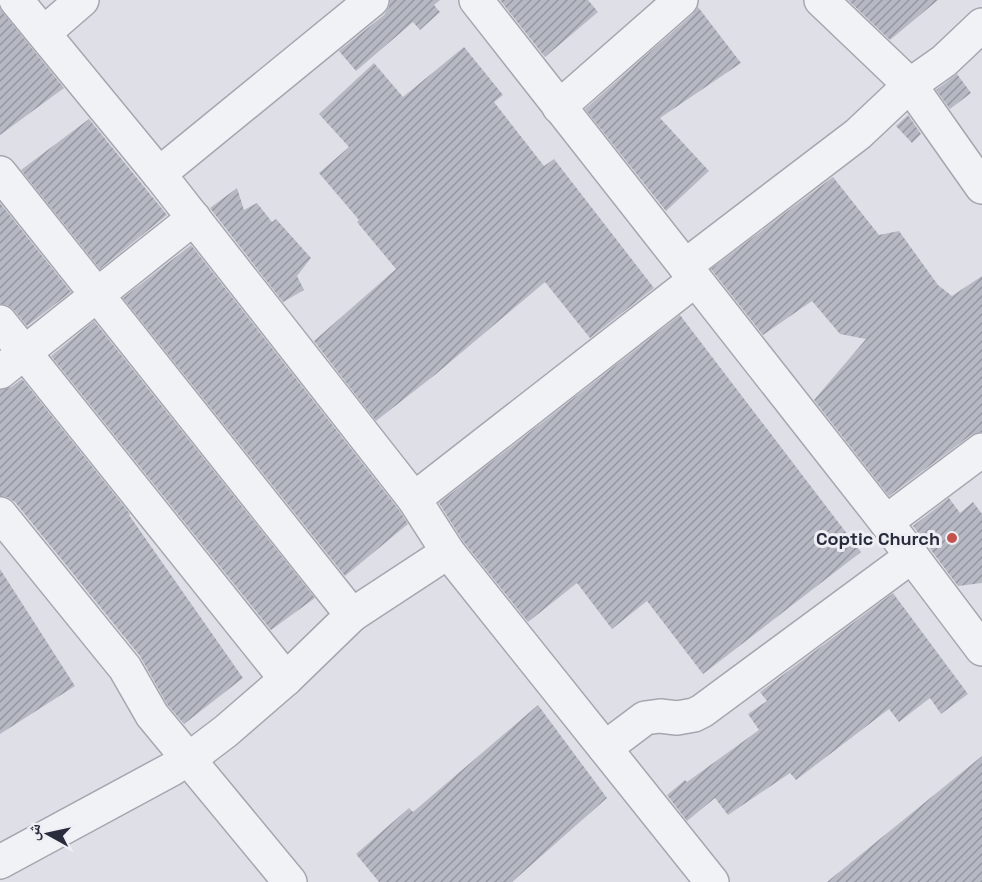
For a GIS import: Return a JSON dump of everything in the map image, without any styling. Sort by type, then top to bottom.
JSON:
[{"type":"street","points":[[16,0],[194,218],[414,499],[448,552],[712,882]]},
{"type":"street","points":[[44,33],[82,0]]},
{"type":"street","points":[[159,174],[372,0]]},
{"type":"street","points":[[476,0],[912,556],[982,649]]},
{"type":"street","points":[[559,107],[681,0]]},
{"type":"street","points":[[821,0],[910,85],[982,187]]},
{"type":"street","points":[[414,499],[858,134],[910,85],[944,61],[982,25]]},
{"type":"street","points":[[0,173],[352,615]]},
{"type":"street","points":[[12,362],[194,218]]},
{"type":"street","points":[[0,322],[12,362],[286,679]]},
{"type":"street","points":[[885,522],[982,450]]},
{"type":"street","points":[[0,514],[125,668],[152,715],[290,882]]},
{"type":"street","points":[[0,862],[188,759],[226,731],[286,679],[352,615],[448,552]]},
{"type":"street","points":[[605,748],[645,718],[652,716],[677,718],[702,711],[912,556]]},
{"type":"building","points":[[390,0],[440,0],[434,5],[440,12],[420,30],[413,22],[356,71],[339,51],[384,15]]},
{"type":"building","points":[[500,0],[588,0],[598,12],[545,57]]},
{"type":"building","points":[[848,0],[938,0],[890,40]]},
{"type":"building","points":[[698,7],[741,63],[660,118],[709,171],[666,211],[585,109],[693,14]]},
{"type":"building","points":[[0,9],[64,88],[0,135]]},
{"type":"building","points":[[464,47],[503,95],[494,102],[544,166],[554,159],[654,288],[590,338],[545,282],[436,374],[376,421],[314,341],[396,269],[319,173],[349,147],[319,114],[374,63],[403,97]]},
{"type":"building","points":[[957,74],[971,93],[950,109],[936,90]]},
{"type":"building","points":[[908,115],[921,134],[912,143],[896,126]]},
{"type":"building","points":[[89,119],[167,215],[100,269],[21,170]]},
{"type":"building","points":[[833,177],[879,235],[899,231],[938,285],[952,296],[982,276],[982,432],[971,435],[889,496],[814,400],[866,339],[840,334],[812,301],[763,335],[711,269]]},
{"type":"building","points":[[237,188],[244,210],[257,203],[272,222],[276,219],[311,258],[297,276],[304,290],[283,302],[210,208]]},
{"type":"building","points":[[0,203],[71,292],[27,326],[14,310],[7,305],[0,304]]},
{"type":"building","points":[[191,245],[408,524],[345,576],[123,298]]},
{"type":"building","points":[[680,315],[861,552],[703,674],[647,601],[612,629],[577,583],[528,622],[463,541],[439,503]]},
{"type":"building","points":[[94,321],[315,598],[271,630],[51,356]]},
{"type":"building","points":[[22,379],[130,514],[243,678],[184,724],[167,704],[140,656],[15,502],[0,496],[0,390],[11,387]]},
{"type":"building","name":"Coptic Church","points":[[949,498],[960,513],[973,502],[982,514],[982,583],[958,586],[913,526]]},
{"type":"building","points":[[0,569],[75,686],[0,734]]},
{"type":"building","points":[[893,593],[968,694],[941,714],[930,698],[899,722],[889,709],[796,780],[790,773],[728,815],[715,798],[687,821],[667,795],[685,780],[687,782],[759,730],[748,714],[767,701],[760,692]]},
{"type":"building","points":[[538,705],[607,798],[512,882],[379,882],[356,854],[409,808],[413,812]]},
{"type":"building","points":[[982,756],[982,882],[827,882]]},
{"type":"place","name":"Coptic Church","points":[[952,538]]}]
